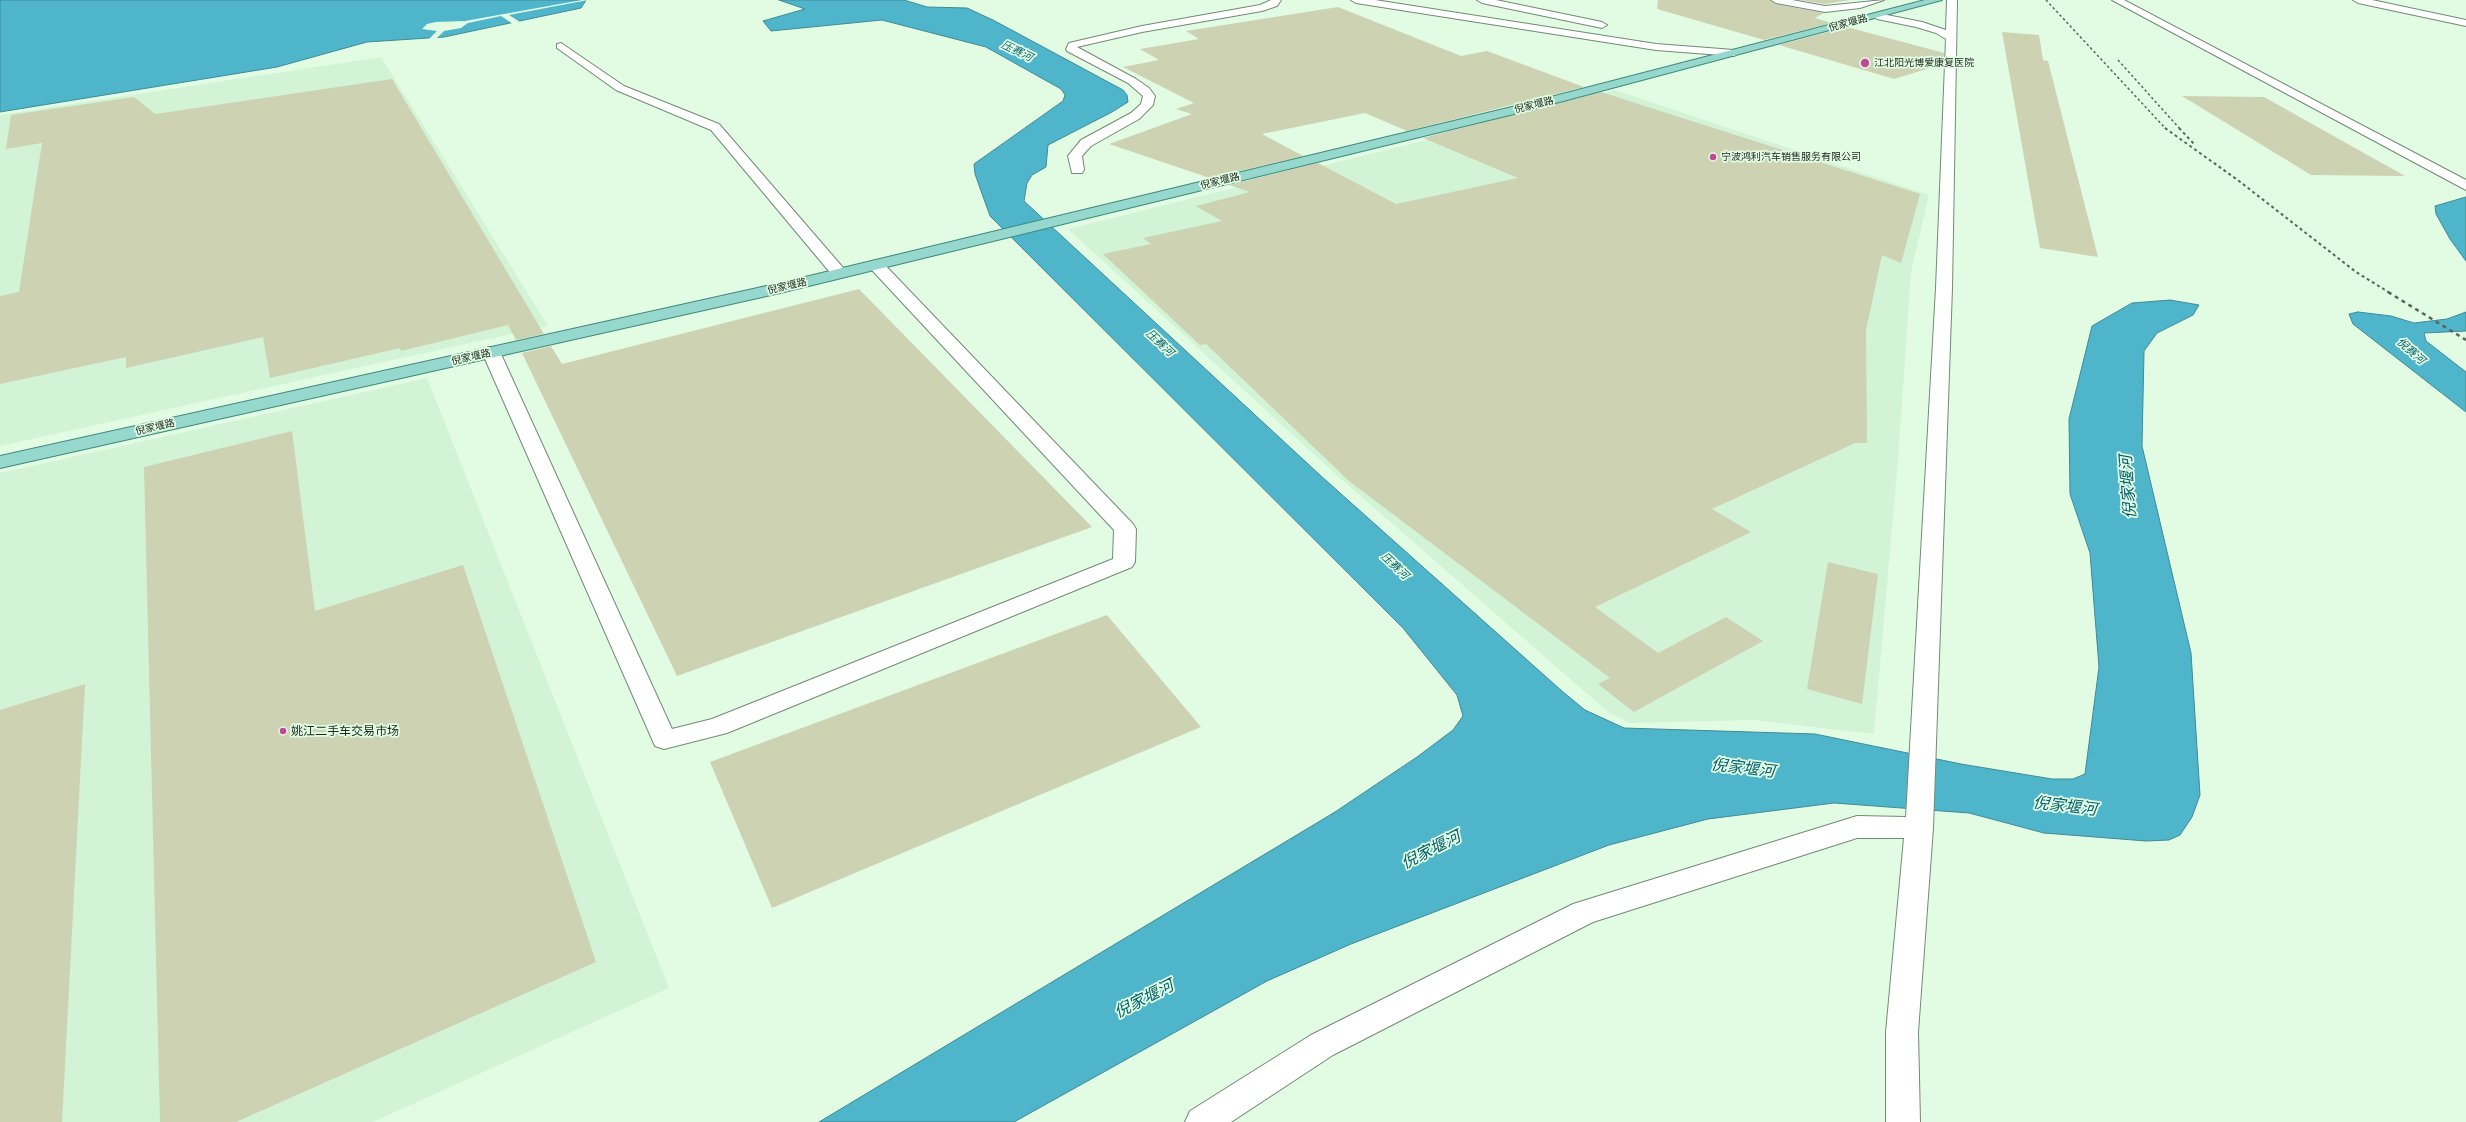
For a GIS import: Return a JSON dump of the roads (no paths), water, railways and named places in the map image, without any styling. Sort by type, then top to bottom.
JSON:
[{"type":"main road","name":"倪家堰路","points":[[0,462],[839,274],[1518,109],[1937,0]]},
{"type":"street","points":[[1077,170],[1075,156],[1086,143],[1135,116],[1147,106],[1149,96],[1145,90],[1132,81],[1071,49],[1073,45],[1142,29],[1262,8],[1274,4],[1276,0]]},
{"type":"street","points":[[1356,0],[1656,47],[1734,53]]},
{"type":"street","points":[[1482,0],[1612,27]]},
{"type":"street","points":[[1776,0],[1825,9],[1860,5],[1879,0]]},
{"type":"street","points":[[1903,1122],[1902,1032],[1919,827],[1944,288],[1952,0]]},
{"type":"street","points":[[2117,0],[2466,186]]},
{"type":"street","points":[[2358,0],[2466,23]]},
{"type":"street","points":[[1877,16],[1918,24],[1940,31],[1951,38]]},
{"type":"street","points":[[1642,34],[1734,53]]},
{"type":"street","points":[[561,46],[620,88],[715,127],[839,274]]},
{"type":"street","points":[[2453,179],[2466,172]]},
{"type":"street","points":[[491,352],[664,740],[718,727],[1124,562],[1125,528],[876,265]]},
{"type":"street","points":[[1202,1122],[1322,1045],[1583,913],[1857,827],[1919,827]]},
{"type":"water","points":[[0,0],[586,0],[581,8],[444,37],[367,42],[277,67],[0,112]]},
{"type":"water","points":[[779,0],[904,0],[927,7],[967,8],[993,20],[1123,90],[1127,95],[1128,102],[1112,112],[1048,145],[1046,167],[1032,175],[1027,183],[1024,201],[1321,476],[1563,692],[1585,710],[1624,728],[1815,734],[1961,764],[2052,779],[2073,779],[2085,774],[2099,667],[2090,553],[2070,494],[2069,419],[2092,326],[2132,303],[2170,300],[2199,305],[2193,315],[2157,333],[2144,351],[2142,446],[2191,653],[2200,795],[2192,817],[2180,835],[2169,840],[2146,841],[2044,833],[1969,813],[1834,803],[1708,819],[1609,845],[1351,944],[1267,981],[1014,1122],[819,1122],[1335,812],[1417,757],[1453,730],[1463,716],[1457,695],[1403,628],[990,216],[975,174],[974,164],[1063,101],[1065,95],[1061,89],[986,47],[882,20],[771,31],[763,21],[805,9]]},
{"type":"water","points":[[2466,197],[2466,261],[2450,239],[2436,214],[2435,206]]},
{"type":"water","name":"倪赛河","points":[[2358,312],[2391,316],[2414,323],[2447,319],[2466,312],[2466,331],[2424,333],[2426,341],[2466,372],[2466,412],[2353,324],[2349,314]]},
{"type":"railway","points":[[2046,0],[2165,128]]},
{"type":"railway","points":[[2118,60],[2180,129]]},
{"type":"railway","points":[[2165,128],[2239,181],[2356,272],[2390,293]]},
{"type":"railway","points":[[2179,128],[2195,145]]},
{"type":"railway","points":[[2388,292],[2466,340]]},
{"type":"place","name":"江北阳光博爱康复医院","points":[[1865,63]]},
{"type":"place","name":"宁波鸿利汽车销售服务有限公司","points":[[1713,157]]},
{"type":"place","name":"姚江二手车交易市场","points":[[283,731]]},
{"type":"water label","name":"压赛河","points":[[1017,51]]},
{"type":"water label","name":"压赛河","points":[[1160,343]]},
{"type":"water label","name":"倪家堰河","points":[[2128,487]]},
{"type":"water label","name":"压赛河","points":[[1395,566]]},
{"type":"water label","name":"倪家堰河","points":[[1743,768]]},
{"type":"water label","name":"倪家堰河","points":[[2065,806]]},
{"type":"water label","name":"倪家堰河","points":[[1431,850]]},
{"type":"water label","name":"倪家堰河","points":[[1144,999]]}]
